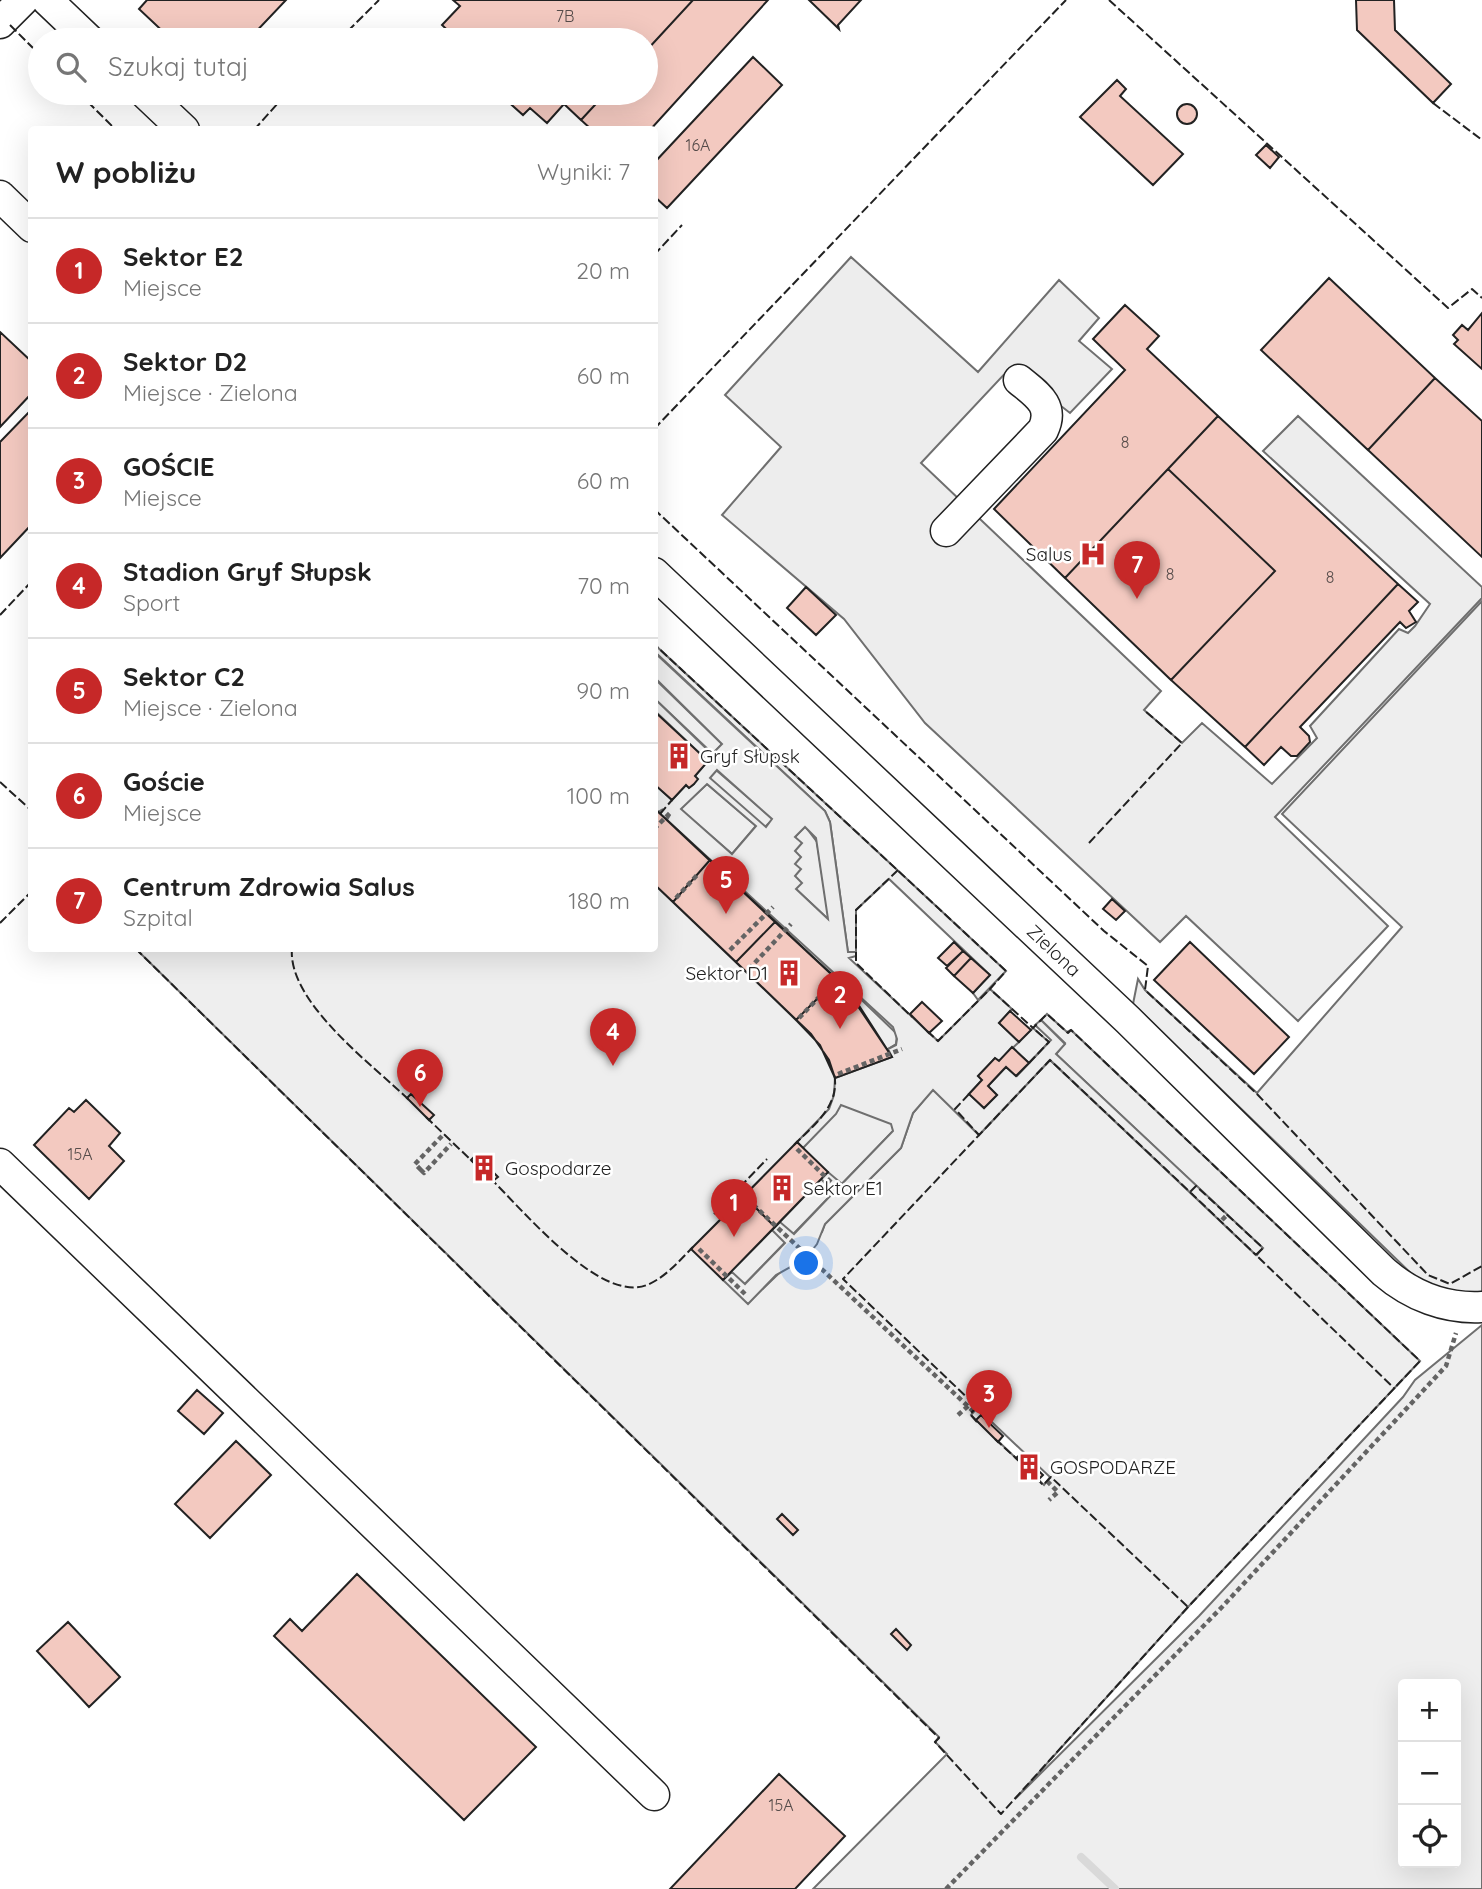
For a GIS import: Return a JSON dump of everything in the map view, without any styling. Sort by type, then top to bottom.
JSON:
[{"type":"street","points":[[0,23],[23,0]]},
{"type":"street","points":[[47,0],[76,28]]},
{"type":"street","points":[[158,105],[180,126]]},
{"type":"street","points":[[0,196],[28,223]]},
{"type":"street","points":[[946,531],[1043,430],[1047,408],[1043,400],[1019,380]]},
{"type":"street","name":"Zielona","points":[[658,577],[1128,1020],[1384,1272],[1413,1293],[1473,1308]]},
{"type":"street","points":[[0,1164],[654,1795]]},
{"type":"path","points":[[658,825],[671,812]]},
{"type":"path","points":[[676,898],[698,874]]},
{"type":"path","points":[[730,950],[773,907]]},
{"type":"path","points":[[748,969],[791,925]]},
{"type":"path","points":[[799,1018],[824,993]]},
{"type":"path","points":[[838,1074],[902,1049]]},
{"type":"path","points":[[442,1136],[415,1164],[424,1173],[451,1144]]},
{"type":"path","points":[[797,1149],[844,1195]]},
{"type":"path","points":[[747,1199],[973,1411]]},
{"type":"path","points":[[699,1249],[745,1294]]},
{"type":"path","points":[[946,1889],[1222,1607],[1446,1366],[1473,1308]]},
{"type":"path","points":[[958,1415],[968,1406]]},
{"type":"path","points":[[1047,1481],[1058,1492],[1049,1500]]},
{"type":"shaded area","points":[[851,257],[978,372],[1059,280],[1099,318],[1079,341],[1112,369],[1070,413],[1011,367],[921,463],[1161,691],[1144,710],[1182,743],[1202,723],[1272,784],[1317,738],[1310,726],[1399,629],[1408,633],[1415,626],[1430,604],[1263,451],[1298,416],[1482,587],[1482,598],[1275,817],[1388,926],[1298,1021],[1186,916],[1160,942],[925,723],[844,619],[722,515],[781,447],[725,395]]},
{"type":"shaded area","points":[[1482,601],[1482,1292],[1461,1296],[1422,1284],[1133,1004],[1138,979],[1145,990],[1257,1093],[1402,927],[1282,814]]},
{"type":"shaded area","points":[[658,648],[1006,971],[978,1000],[973,993],[990,975],[889,879],[856,910],[856,952],[848,953],[830,822],[825,811],[658,655]]},
{"type":"shaded area","points":[[658,656],[825,811],[830,822],[848,952],[856,952],[856,956],[849,958],[938,1041],[990,989],[1012,1009],[999,1023],[1019,1042],[999,1061],[995,1058],[978,1076],[982,1080],[969,1094],[984,1108],[997,1095],[988,1086],[1006,1067],[1017,1076],[1051,1040],[1035,1025],[1041,1020],[1065,1044],[1056,1054],[1263,1248],[1256,1255],[1050,1060],[979,1135],[933,1090],[913,1113],[901,1148],[825,1224],[817,1244],[805,1259],[776,1275],[748,1304],[723,1280],[732,1272],[745,1284],[785,1243],[772,1230],[780,1222],[794,1234],[834,1192],[821,1179],[828,1172],[842,1184],[893,1131],[891,1124],[841,1105],[836,1114],[803,1148],[797,1142],[829,1109],[834,1095],[835,1078],[892,1057],[888,1049],[896,1045],[897,1039],[893,1027],[667,820],[670,815],[666,819],[660,814],[663,809],[658,812],[658,787],[672,800],[686,785],[689,788],[694,784],[695,776],[708,761],[658,714],[658,702],[712,754],[722,744],[658,681]],"holes":[[[717,770],[772,819],[766,827],[710,778]],[[707,784],[756,826],[732,854],[681,809]],[[805,827],[816,838],[828,919],[796,889],[802,883],[795,876],[801,869],[795,864],[801,857],[795,851],[802,843],[795,837]]]},
{"type":"shaded area","points":[[658,682],[722,744],[713,754],[658,702]]},
{"type":"shaded area","points":[[716,770],[773,819],[765,827],[709,778]]},
{"type":"shaded area","points":[[707,784],[756,826],[732,854],[680,809]]},
{"type":"shaded area","points":[[658,811],[780,926],[789,934],[791,932],[897,1034],[896,1044],[888,1049],[894,1061],[893,1131],[737,1292],[748,1303],[822,1232],[825,1224],[901,1148],[913,1113],[933,1089],[979,1135],[1050,1060],[1257,1255],[1262,1248],[1056,1054],[1065,1043],[1041,1020],[1047,1014],[1067,1032],[1071,1030],[1420,1361],[1188,1607],[1015,1799],[1199,1616],[1403,1397],[1415,1380],[1482,1325],[1482,1889],[813,1889],[947,1754],[935,1742],[939,1737],[139,952],[658,952]],"holes":[[[977,1408],[1050,1477],[1044,1485],[971,1415]]]},
{"type":"shaded area","points":[[805,826],[817,842],[829,920],[796,889],[794,864],[800,857],[794,851],[795,837]]},
{"type":"shaded area","points":[[1033,1028],[1049,1042],[1029,1063],[1012,1047]]},
{"type":"building","points":[[147,0],[286,0],[259,28],[159,28],[139,9]]},
{"type":"building","points":[[453,0],[693,0],[658,38],[658,28],[445,28],[442,25],[460,6]]},
{"type":"building","points":[[693,0],[768,0],[654,126],[588,126],[581,120],[595,105],[658,105],[658,38]]},
{"type":"building","points":[[809,0],[861,0],[838,25],[839,29]]},
{"type":"building","points":[[1356,0],[1394,0],[1395,30],[1451,84],[1433,103],[1357,30]]},
{"type":"building","points":[[753,57],[782,85],[667,208],[658,200],[658,159]]},
{"type":"building","points":[[1117,80],[1126,89],[1120,96],[1183,154],[1153,185],[1080,117]]},
{"type":"building","points":[[1187,104],[1194,107],[1197,114],[1194,121],[1187,124],[1180,121],[1177,114],[1180,107]]},
{"type":"building","points":[[512,105],[563,105],[547,123],[530,108],[523,115]]},
{"type":"building","points":[[565,105],[595,105],[581,120]]},
{"type":"building","points":[[1266,145],[1279,157],[1270,168],[1256,155]]},
{"type":"building","points":[[1329,278],[1435,378],[1368,450],[1261,350]]},
{"type":"building","points":[[1125,305],[1159,336],[1147,349],[1218,416],[1065,578],[994,509],[1125,370],[1093,339]]},
{"type":"building","points":[[1482,313],[1482,369],[1454,344],[1458,340],[1453,335],[1462,325],[1468,330]]},
{"type":"building","points":[[0,332],[28,358],[28,397],[0,427]]},
{"type":"building","points":[[1435,378],[1482,421],[1482,557],[1368,450]]},
{"type":"building","points":[[28,413],[28,528],[0,558],[0,442]]},
{"type":"building","points":[[1218,416],[1398,584],[1245,747],[1171,680],[1275,571],[1168,469]]},
{"type":"building","points":[[1168,469],[1275,571],[1171,680],[1065,578]]},
{"type":"building","points":[[1398,584],[1418,602],[1409,611],[1416,622],[1406,628],[1400,622],[1300,727],[1309,736],[1310,742],[1297,756],[1291,756],[1281,747],[1264,765],[1245,747]]},
{"type":"building","points":[[806,587],[836,615],[816,635],[787,608]]},
{"type":"building","name":"Gryf Słupsk","points":[[658,715],[708,761],[695,776],[698,779],[694,784],[689,788],[686,785],[672,800],[658,788]]},
{"type":"building","points":[[658,812],[845,987],[892,1057],[835,1078],[829,1060],[811,1034],[658,888]]},
{"type":"building","points":[[658,812],[775,922],[736,962],[658,888]]},
{"type":"building","points":[[658,812],[710,860],[673,902],[658,888]]},
{"type":"building","points":[[710,860],[775,922],[736,962],[673,902]]},
{"type":"building","points":[[1112,899],[1125,911],[1116,920],[1103,909]]},
{"type":"building","points":[[775,922],[845,987],[892,1057],[835,1078],[829,1060],[811,1034],[736,962]]},
{"type":"building","name":"Sektor D1","points":[[775,922],[837,979],[796,1020],[736,962]]},
{"type":"building","points":[[954,942],[963,951],[947,966],[938,958]]},
{"type":"building","points":[[1190,942],[1289,1037],[1254,1074],[1154,980]]},
{"type":"building","points":[[963,951],[971,958],[954,976],[946,968]]},
{"type":"building","points":[[971,958],[990,975],[973,993],[954,976]]},
{"type":"building","points":[[837,979],[858,1004],[892,1057],[835,1078],[820,1045],[796,1020]]},
{"type":"building","points":[[922,1002],[942,1021],[929,1033],[910,1014]]},
{"type":"building","points":[[1010,1011],[1031,1030],[1019,1042],[999,1023]]},
{"type":"building","points":[[1012,1047],[1029,1063],[1016,1076],[1006,1067],[988,1086],[997,1095],[984,1108],[969,1094],[982,1080],[978,1076],[995,1058],[999,1061]]},
{"type":"building","points":[[411,1094],[434,1115],[429,1120],[407,1098]]},
{"type":"building","points":[[86,1100],[120,1133],[109,1146],[124,1161],[89,1199],[34,1145],[69,1108],[74,1112]]},
{"type":"building","points":[[797,1142],[828,1172],[723,1280],[691,1249]]},
{"type":"building","name":"Sektor E1","points":[[797,1142],[828,1172],[775,1227],[744,1196]]},
{"type":"building","name":"Gospodarze","points":[[476,1155],[498,1177],[493,1181],[471,1160]]},
{"type":"building","points":[[744,1196],[775,1227],[723,1280],[691,1249]]},
{"type":"building","points":[[197,1390],[223,1413],[204,1434],[178,1411]]},
{"type":"building","points":[[981,1415],[1003,1436],[998,1442],[976,1420]]},
{"type":"building","points":[[236,1441],[271,1475],[210,1538],[175,1504]]},
{"type":"building","name":"GOSPODARZE","points":[[1021,1454],[1043,1475],[1038,1480],[1016,1458]]},
{"type":"building","points":[[782,1514],[798,1530],[793,1535],[777,1519]]},
{"type":"building","points":[[357,1574],[536,1747],[464,1820],[274,1636],[290,1619],[302,1631]]},
{"type":"building","points":[[68,1622],[120,1677],[89,1707],[37,1651]]},
{"type":"building","points":[[896,1629],[911,1645],[907,1650],[891,1634]]},
{"type":"building","points":[[779,1774],[845,1836],[795,1889],[670,1889]]},
{"type":"waterway","points":[[1081,1857],[1115,1889]]},
{"type":"fence","points":[[351,28],[379,0]]},
{"type":"fence","points":[[658,425],[1066,0]]},
{"type":"fence","points":[[1109,0],[1448,308],[1472,289],[1482,298]]},
{"type":"fence","points":[[10,25],[28,43]]},
{"type":"fence","points":[[1433,103],[1482,140]]},
{"type":"fence","points":[[91,105],[112,126]]},
{"type":"fence","points":[[258,126],[276,105]]},
{"type":"fence","points":[[658,251],[682,225]]},
{"type":"fence","points":[[658,513],[1104,931],[1148,966],[1145,990],[1257,1094],[1428,1275],[1450,1284],[1482,1266]]},
{"type":"fence","points":[[0,615],[28,585]]},
{"type":"fence","points":[[139,952],[939,1738],[935,1742],[1001,1814],[1188,1607],[1420,1361],[1071,1030],[1068,1033],[1047,1014],[1033,1028],[990,989],[1006,971],[658,648]]},
{"type":"fence","points":[[1089,843],[1182,743],[1144,710]]},
{"type":"fence","points":[[0,782],[28,807]]},
{"type":"fence","points":[[660,814],[672,800]]},
{"type":"fence","points":[[898,870],[856,910],[856,963],[912,1017]]},
{"type":"fence","points":[[0,923],[28,895]]},
{"type":"fence","points":[[292,952],[294,969],[303,990],[317,1011],[355,1051],[409,1100]]},
{"type":"fence","points":[[927,1031],[938,1041],[990,989]]},
{"type":"fence","points":[[1029,1063],[1049,1042],[1033,1028]]},
{"type":"fence","points":[[977,1422],[970,1414],[977,1407],[843,1279],[1050,1060],[1190,1192],[1196,1186],[1263,1248],[1256,1255],[1395,1389]]},
{"type":"fence","points":[[794,1145],[830,1105],[834,1095],[834,1073]]},
{"type":"fence","points":[[969,1094],[955,1109],[979,1135]]},
{"type":"fence","points":[[426,1117],[474,1163]]},
{"type":"fence","points":[[714,1214],[767,1159]]},
{"type":"fence","points":[[490,1178],[563,1250],[607,1281],[628,1287],[647,1285],[666,1273],[693,1247]]},
{"type":"fence","points":[[1190,1192],[1256,1255]]},
{"type":"fence","points":[[995,1439],[1018,1460]]},
{"type":"fence","points":[[1036,1478],[1043,1485],[1051,1477],[1188,1607]]},
{"type":"place","name":"Salus","points":[[1093,554]]},
{"type":"place","name":"Centrum Zdrowia Salus","points":[[1137,599]]},
{"type":"place","name":"Gryf Słupsk","points":[[679,756]]},
{"type":"place","name":"Sektor C2","points":[[726,914]]},
{"type":"place","name":"Sektor D1","points":[[789,973]]},
{"type":"place","name":"Sektor D2","points":[[840,1029]]},
{"type":"place","name":"Stadion Gryf Słupsk","points":[[613,1066]]},
{"type":"place","name":"Goście","points":[[420,1107]]},
{"type":"place","name":"Gospodarze","points":[[484,1168]]},
{"type":"place","name":"Sektor E1","points":[[782,1188]]},
{"type":"place","name":"Sektor E2","points":[[734,1237]]},
{"type":"place","name":"GOŚCIE","points":[[989,1428]]},
{"type":"place","name":"GOSPODARZE","points":[[1029,1467]]}]
